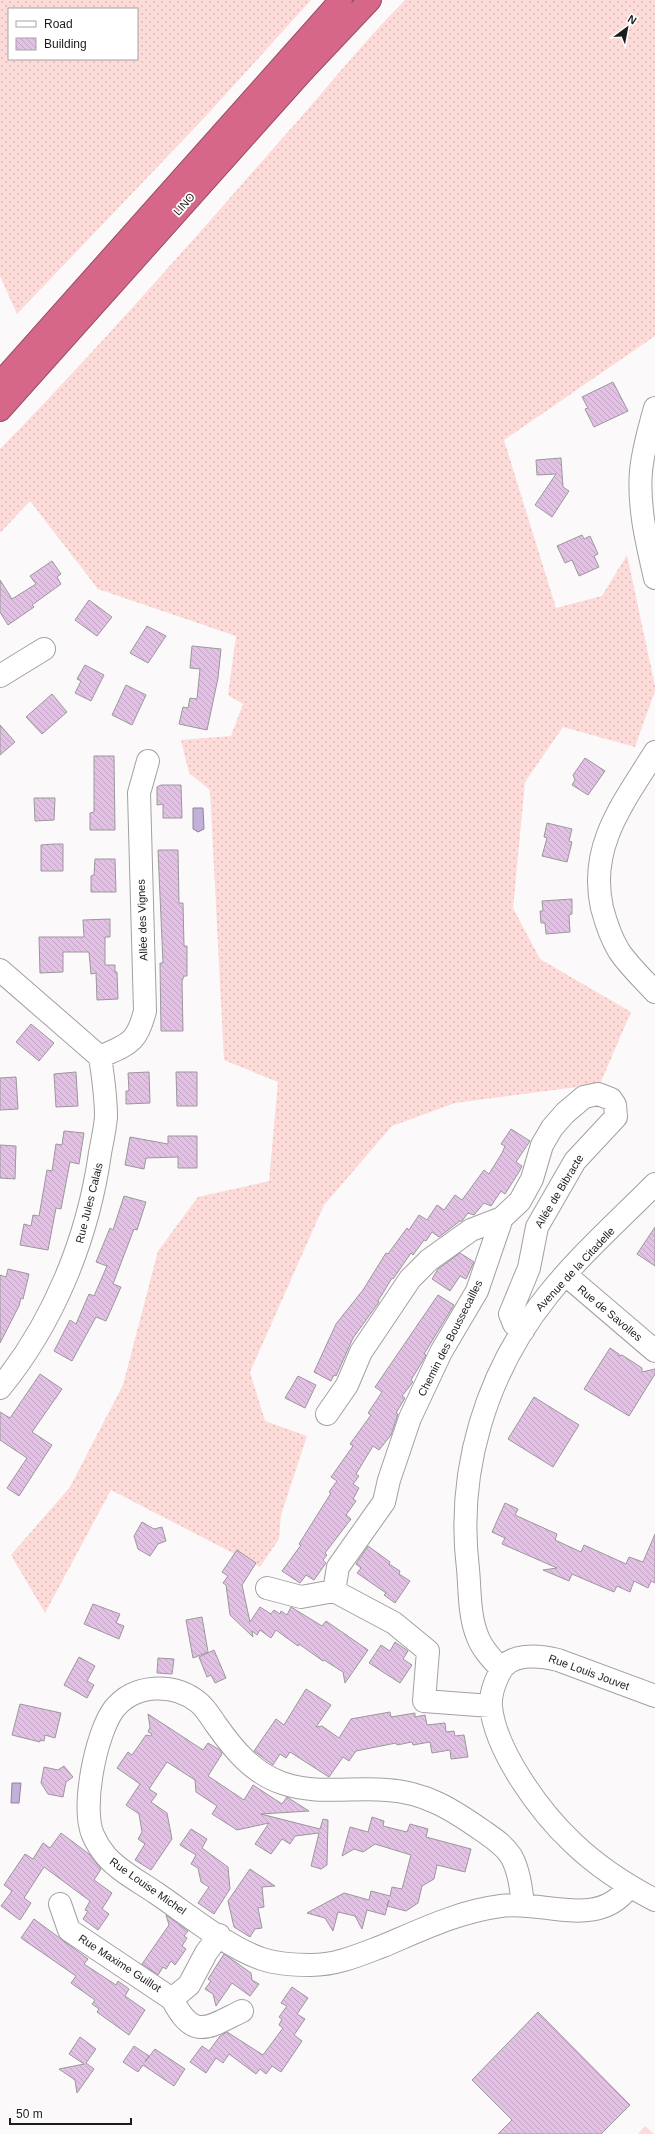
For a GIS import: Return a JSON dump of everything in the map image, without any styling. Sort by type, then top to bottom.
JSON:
[{"type":"highway","name":"LINO","points":[[0,383],[341,0]]},
{"type":"highway","name":"LINO","points":[[0,410],[302,71],[370,0]]},
{"type":"street","points":[[655,408],[647,437],[641,479],[643,516],[655,578]]},
{"type":"street","points":[[0,676],[44,649]]},
{"type":"street","points":[[655,752],[618,812],[606,837],[600,861],[599,886],[604,915],[615,944],[631,966],[655,992]]},
{"type":"street","name":"Allée des Vignes","points":[[100,1057],[131,1042],[141,1027],[145,1010],[139,793],[148,761]]},
{"type":"street","points":[[0,970],[100,1057]]},
{"type":"street","name":"Rue Jules Calais","points":[[0,1388],[18,1366],[50,1312],[78,1248],[97,1178],[106,1118],[104,1081],[100,1057]]},
{"type":"street","name":"Allée de Bibracte","points":[[327,1414],[347,1385],[361,1352],[410,1279],[429,1260],[471,1230],[502,1218],[520,1201],[527,1190],[542,1145],[552,1128],[565,1112],[578,1101],[591,1094],[605,1095],[611,1099],[615,1105],[616,1117],[575,1161],[537,1227],[529,1268],[511,1309],[512,1321],[523,1330]]},
{"type":"street","name":"Avenue de la Citadelle","points":[[501,1669],[482,1645],[475,1627],[466,1553],[465,1522],[468,1475],[479,1427],[497,1376],[523,1330],[548,1294],[655,1184]]},
{"type":"street","name":"Chemin des Boussecailles","points":[[334,1591],[338,1567],[384,1502],[389,1480],[410,1418],[441,1352],[477,1291],[502,1218]]},
{"type":"street","name":"Rue de Savolles","points":[[566,1275],[655,1351]]},
{"type":"street","points":[[267,1588],[301,1597],[334,1591],[394,1623],[428,1651],[424,1701],[491,1706]]},
{"type":"street","name":"Rue Louis Jouvet","points":[[501,1669],[513,1660],[526,1656],[544,1656],[655,1696]]},
{"type":"street","points":[[501,1669],[494,1688],[491,1706],[494,1722],[504,1749],[528,1791],[572,1843],[629,1887],[655,1900]]},
{"type":"street","name":"Rue Louise Michel","points":[[523,1904],[517,1872],[510,1856],[501,1844],[451,1809],[433,1800],[399,1791],[321,1790],[281,1783],[264,1774],[239,1755],[201,1705],[192,1698],[172,1690],[150,1689],[131,1694],[124,1698],[106,1721],[100,1740],[88,1796],[87,1808],[92,1833],[106,1856],[114,1864],[219,1935],[249,1954],[263,1959],[286,1964],[315,1965],[350,1959],[451,1918],[499,1906],[523,1904],[579,1911],[595,1909],[620,1899],[629,1887]]},
{"type":"street","name":"Rue Maxime Guillot","points":[[60,1904],[69,1930],[172,1999]]},
{"type":"street","points":[[219,1935],[206,1953],[189,1985],[172,1999],[182,2016],[195,2026],[205,2028],[242,2011]]},
{"type":"shaded area","points":[[0,0],[311,0],[206,116],[17,314],[0,276]]},
{"type":"shaded area","points":[[405,0],[655,0],[655,336],[504,440],[556,608],[602,596],[627,555],[655,691],[635,747],[563,727],[525,782],[513,908],[540,959],[631,1012],[600,1084],[455,1103],[392,1126],[324,1205],[250,1372],[265,1421],[307,1436],[281,1515],[279,1539],[260,1567],[111,1490],[45,1613],[11,1555],[70,1487],[123,1385],[158,1251],[198,1197],[269,1181],[278,1082],[224,1060],[210,790],[189,773],[181,740],[231,736],[243,704],[228,695],[236,636],[98,589],[30,501],[0,533],[0,449],[141,298],[372,35]]},
{"type":"shaded area","points":[[193,808],[203,808],[204,829],[198,832],[193,829]]},
{"type":"shaded area","points":[[12,1783],[21,1783],[19,1803],[11,1803]]},
{"type":"shaded area","points":[[645,2126],[654,2134],[638,2134]]},
{"type":"building","points":[[613,382],[628,411],[594,427],[585,409],[588,408],[582,397]]},
{"type":"building","points":[[561,458],[563,487],[569,491],[552,517],[535,505],[556,474],[537,475],[536,460]]},
{"type":"building","points":[[582,535],[584,539],[590,536],[598,554],[594,556],[599,567],[579,576],[572,560],[565,563],[557,546]]},
{"type":"building","points":[[52,561],[61,574],[57,577],[61,584],[32,605],[34,607],[8,625],[0,612],[0,580],[12,599],[36,584],[30,576]]},
{"type":"building","points":[[89,600],[112,617],[97,636],[75,620]]},
{"type":"building","points":[[147,626],[166,636],[148,663],[130,653]]},
{"type":"building","points":[[192,646],[221,649],[218,678],[207,730],[179,724],[183,707],[188,708],[190,698],[197,699],[200,669],[190,668]]},
{"type":"building","points":[[85,665],[104,675],[91,701],[75,693],[81,681],[77,679]]},
{"type":"building","points":[[126,685],[146,695],[132,725],[112,715]]},
{"type":"building","points":[[52,694],[67,712],[42,734],[26,717]]},
{"type":"building","points":[[0,725],[15,742],[0,755]]},
{"type":"building","points":[[94,756],[114,756],[115,830],[90,830],[90,813],[94,812]]},
{"type":"building","points":[[585,758],[605,771],[588,795],[572,785],[575,780],[573,775]]},
{"type":"building","points":[[161,785],[181,785],[182,818],[163,818],[163,804],[157,805],[157,787]]},
{"type":"building","points":[[34,798],[55,798],[54,820],[35,821]]},
{"type":"building","points":[[547,823],[572,829],[569,841],[572,842],[567,862],[542,856],[547,838],[544,837]]},
{"type":"building","points":[[63,844],[63,871],[41,871],[41,845]]},
{"type":"building","points":[[158,850],[178,850],[179,903],[183,903],[184,946],[187,946],[187,976],[184,976],[182,981],[183,1031],[161,1031],[160,963],[163,963]]},
{"type":"building","points":[[95,859],[115,859],[116,892],[91,892],[91,876],[94,875]]},
{"type":"building","points":[[572,899],[572,914],[569,915],[570,932],[546,934],[545,923],[541,923],[540,911],[543,911],[542,901]]},
{"type":"building","points":[[110,919],[110,937],[105,937],[105,965],[115,965],[115,972],[117,972],[118,999],[97,1000],[96,973],[91,974],[89,952],[63,952],[63,972],[40,973],[39,937],[84,937],[83,920]]},
{"type":"building","points":[[31,1024],[54,1043],[39,1061],[16,1042]]},
{"type":"building","points":[[76,1072],[78,1106],[56,1107],[54,1074]]},
{"type":"building","points":[[149,1072],[150,1103],[126,1104],[126,1091],[129,1091],[128,1073]]},
{"type":"building","points":[[176,1072],[197,1072],[197,1106],[177,1106]]},
{"type":"building","points":[[16,1077],[18,1109],[0,1110],[0,1078]]},
{"type":"building","points":[[511,1129],[530,1141],[516,1162],[522,1166],[505,1194],[501,1191],[491,1206],[484,1203],[474,1215],[468,1213],[462,1221],[439,1237],[432,1232],[413,1255],[411,1253],[393,1279],[392,1278],[378,1301],[379,1302],[353,1338],[336,1376],[334,1375],[331,1381],[314,1372],[336,1324],[363,1290],[386,1253],[388,1254],[407,1228],[409,1230],[419,1215],[427,1220],[437,1205],[444,1210],[455,1195],[462,1200],[484,1170],[489,1174],[502,1153],[505,1146],[501,1144]]},
{"type":"building","points":[[64,1131],[84,1133],[79,1164],[70,1162],[61,1209],[56,1208],[48,1250],[20,1245],[24,1224],[31,1226],[33,1215],[39,1216],[47,1170],[52,1171],[56,1144],[62,1145]]},
{"type":"building","points":[[168,1136],[197,1136],[197,1168],[178,1168],[178,1157],[146,1158],[144,1169],[125,1165],[130,1137],[168,1144]]},
{"type":"building","points":[[0,1145],[16,1146],[15,1179],[0,1178]]},
{"type":"building","points":[[124,1196],[146,1202],[137,1230],[134,1229],[113,1284],[121,1287],[106,1321],[96,1317],[72,1361],[54,1351],[70,1320],[76,1324],[89,1294],[94,1296],[107,1266],[96,1262],[110,1228],[113,1230]]},
{"type":"building","points":[[655,1227],[655,1266],[637,1254]]},
{"type":"building","points":[[460,1253],[474,1262],[466,1279],[460,1276],[450,1291],[432,1279],[438,1269]]},
{"type":"building","points":[[8,1269],[29,1274],[23,1299],[21,1298],[19,1306],[0,1343],[0,1275],[6,1277]]},
{"type":"building","points":[[438,1295],[454,1305],[424,1354],[426,1355],[425,1357],[411,1380],[413,1382],[402,1396],[405,1398],[396,1413],[398,1414],[391,1435],[379,1450],[373,1446],[356,1474],[359,1476],[353,1484],[359,1488],[353,1499],[356,1501],[346,1515],[351,1519],[325,1553],[327,1555],[323,1560],[326,1563],[314,1580],[306,1575],[300,1583],[282,1571],[301,1545],[299,1544],[331,1493],[329,1492],[337,1481],[331,1477],[353,1446],[350,1444],[371,1415],[368,1413],[382,1392],[375,1387]]},
{"type":"building","points":[[610,1348],[619,1354],[619,1356],[622,1355],[642,1368],[642,1372],[655,1369],[655,1374],[629,1416],[584,1389]]},
{"type":"building","points":[[40,1374],[62,1389],[32,1432],[52,1445],[19,1496],[7,1488],[27,1458],[0,1440],[0,1412],[10,1418]]},
{"type":"building","points":[[298,1376],[316,1385],[305,1408],[285,1398]]},
{"type":"building","points":[[534,1397],[579,1425],[553,1467],[508,1439]]},
{"type":"building","points":[[505,1503],[518,1509],[515,1515],[557,1534],[555,1540],[581,1552],[584,1545],[626,1564],[629,1557],[643,1562],[655,1534],[655,1583],[651,1581],[648,1588],[634,1581],[630,1592],[617,1586],[614,1592],[572,1574],[569,1581],[543,1570],[557,1568],[502,1544],[505,1538],[492,1532]]},
{"type":"building","points":[[142,1522],[154,1529],[162,1527],[166,1541],[158,1544],[150,1556],[138,1549],[134,1536]]},
{"type":"building","points":[[368,1546],[390,1562],[389,1564],[400,1571],[399,1574],[410,1581],[395,1603],[384,1595],[386,1593],[357,1573],[361,1568],[356,1564]]},
{"type":"building","points":[[237,1550],[256,1563],[242,1585],[250,1622],[260,1607],[271,1614],[274,1610],[280,1614],[281,1611],[287,1615],[291,1607],[322,1626],[326,1621],[368,1650],[345,1683],[343,1672],[324,1660],[323,1661],[299,1644],[298,1646],[276,1630],[271,1638],[260,1630],[257,1635],[252,1631],[253,1637],[230,1615],[226,1585],[223,1583],[228,1576],[222,1572]]},
{"type":"building","points":[[93,1604],[120,1614],[116,1623],[124,1626],[119,1639],[84,1624]]},
{"type":"building","points":[[202,1617],[208,1652],[193,1658],[186,1620]]},
{"type":"building","points":[[395,1642],[408,1651],[403,1659],[412,1665],[400,1683],[369,1663],[381,1645],[390,1651]]},
{"type":"building","points":[[214,1650],[226,1678],[215,1683],[211,1675],[207,1677],[199,1657]]},
{"type":"building","points":[[79,1657],[95,1666],[87,1681],[94,1685],[87,1698],[64,1685]]},
{"type":"building","points":[[158,1658],[174,1659],[172,1674],[157,1673]]},
{"type":"building","points":[[306,1689],[331,1705],[316,1727],[322,1726],[339,1738],[351,1719],[390,1712],[391,1717],[415,1713],[415,1717],[425,1715],[427,1725],[445,1723],[446,1732],[454,1731],[455,1736],[464,1735],[468,1757],[451,1759],[450,1750],[432,1753],[430,1742],[413,1745],[412,1742],[397,1745],[396,1743],[356,1751],[349,1761],[343,1757],[329,1777],[290,1752],[286,1758],[280,1754],[273,1765],[254,1751],[276,1719],[284,1725]]},
{"type":"building","points":[[20,1704],[61,1713],[55,1738],[45,1735],[44,1741],[40,1740],[40,1742],[12,1735]]},
{"type":"building","points":[[148,1714],[203,1750],[208,1743],[220,1750],[222,1754],[208,1776],[244,1800],[253,1785],[282,1804],[287,1797],[309,1811],[261,1814],[320,1829],[323,1819],[328,1820],[327,1865],[321,1869],[311,1866],[319,1833],[295,1836],[290,1844],[282,1839],[271,1854],[255,1844],[269,1823],[237,1830],[212,1814],[217,1806],[196,1792],[195,1780],[167,1762],[149,1789],[157,1794],[151,1802],[167,1813],[172,1839],[151,1870],[135,1860],[145,1844],[138,1839],[142,1832],[139,1814],[126,1805],[140,1784],[117,1768],[128,1752],[132,1755],[146,1735],[151,1736],[152,1734],[148,1732],[150,1727]]},
{"type":"building","points":[[64,1766],[73,1777],[66,1782],[63,1797],[48,1794],[41,1783],[44,1767],[58,1770]]},
{"type":"building","points":[[372,1817],[384,1821],[383,1826],[407,1832],[410,1824],[428,1829],[426,1837],[471,1849],[465,1872],[437,1865],[434,1879],[422,1886],[418,1903],[406,1911],[387,1906],[385,1915],[367,1910],[362,1929],[355,1916],[338,1912],[333,1931],[325,1918],[307,1913],[344,1893],[369,1900],[371,1891],[390,1896],[392,1887],[402,1889],[411,1855],[375,1844],[363,1852],[354,1849],[342,1856],[350,1827],[368,1832]]},
{"type":"building","points":[[191,1829],[207,1839],[202,1848],[228,1867],[230,1889],[214,1914],[198,1903],[209,1887],[201,1882],[198,1868],[191,1864],[196,1855],[180,1845]]},
{"type":"building","points":[[61,1833],[89,1854],[101,1869],[94,1880],[112,1893],[102,1909],[109,1914],[98,1930],[83,1919],[88,1911],[85,1910],[90,1901],[44,1867],[24,1898],[31,1903],[20,1920],[1,1906],[12,1891],[4,1885],[25,1854],[33,1859],[43,1843],[50,1848]]},
{"type":"building","points":[[250,1869],[275,1886],[262,1887],[264,1907],[258,1908],[262,1928],[255,1929],[250,1937],[234,1927],[228,1901]]},
{"type":"building","points":[[166,1915],[188,1931],[184,1936],[187,1938],[182,1946],[186,1949],[175,1965],[171,1961],[166,1969],[163,1967],[158,1975],[142,1964],[169,1925]]},
{"type":"building","points":[[34,1919],[88,1959],[84,1964],[116,1985],[118,1981],[129,1989],[125,1996],[145,2010],[129,2035],[97,2012],[99,2009],[92,2004],[95,2000],[71,1983],[76,1976],[21,1938]]},
{"type":"building","points":[[224,1954],[251,1973],[252,1980],[259,1984],[250,1996],[232,1983],[216,2006],[213,1994],[205,1989],[211,1981],[208,1979]]},
{"type":"building","points":[[292,1987],[308,1998],[297,2014],[305,2019],[294,2035],[302,2041],[281,2072],[272,2066],[266,2074],[260,2069],[256,2074],[229,2054],[223,2063],[216,2058],[206,2073],[190,2062],[202,2046],[209,2051],[220,2036],[227,2032],[263,2055],[283,2028],[279,2025],[282,2019],[279,2017],[287,2006],[281,2003]]},
{"type":"building","points":[[538,2012],[630,2105],[601,2134],[498,2134],[512,2120],[472,2080]]},
{"type":"building","points":[[80,2037],[96,2049],[86,2063],[94,2069],[77,2093],[75,2080],[59,2069],[84,2064],[69,2054]]},
{"type":"building","points":[[134,2046],[149,2056],[145,2062],[155,2049],[185,2069],[174,2086],[143,2065],[138,2072],[123,2062]]}]
